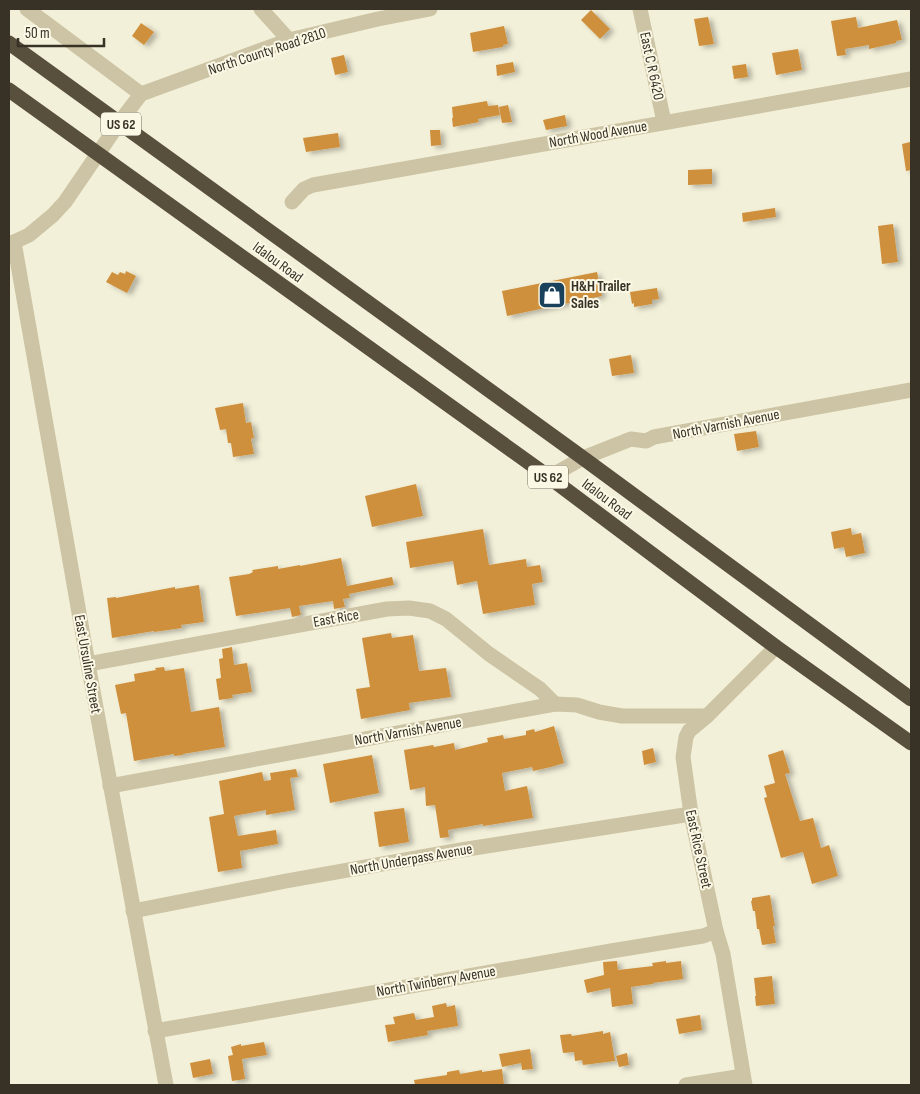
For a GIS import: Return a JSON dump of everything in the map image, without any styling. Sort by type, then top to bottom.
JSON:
[{"type":"highway","name":"US 62","points":[[9,43],[119,123]]},
{"type":"highway","name":"US 62","points":[[9,90],[98,154]]},
{"type":"highway","name":"Idalou Road","points":[[119,123],[583,458],[911,699]]},
{"type":"highway","name":"Idalou Road","points":[[98,154],[549,477],[776,647],[911,743]]},
{"type":"street","points":[[12,242],[29,235],[53,216],[65,202],[141,94],[27,9]]},
{"type":"street","points":[[261,9],[289,40]]},
{"type":"street","name":"North County Road 2810","points":[[141,94],[289,40],[430,9]]},
{"type":"street","name":"East C R 6420","points":[[640,9],[664,122]]},
{"type":"street","name":"North Wood Avenue","points":[[292,202],[304,189],[313,184],[911,79]]},
{"type":"street","name":"East Ursuline Street","points":[[12,242],[166,1085]]},
{"type":"street","name":"North Varnish Avenue","points":[[549,477],[583,458],[631,438],[646,441],[654,437],[911,390]]},
{"type":"street","name":"East Rice","points":[[88,664],[387,609],[409,608],[430,611],[446,619],[489,654],[540,689],[555,704]]},
{"type":"street","name":"East Rice Street","points":[[744,1080],[723,954],[716,931],[691,814],[683,757],[686,737],[690,731],[708,716],[776,647]]},
{"type":"street","name":"North Varnish Avenue","points":[[110,786],[555,704],[577,705],[599,712],[622,716],[708,716]]},
{"type":"street","name":"North Underpass Avenue","points":[[133,911],[286,881],[461,850],[691,814]]},
{"type":"street","name":"North Twinberry Avenue","points":[[155,1031],[601,952],[703,936],[716,931]]},
{"type":"street","points":[[686,1085],[744,1080]]},
{"type":"building","points":[[591,10],[610,29],[600,39],[581,20]]},
{"type":"building","points":[[708,17],[714,44],[699,46],[694,19]]},
{"type":"building","points":[[856,17],[858,28],[897,20],[902,40],[869,49],[869,45],[845,49],[846,55],[837,56],[831,21]]},
{"type":"building","points":[[141,23],[154,32],[144,45],[132,36]]},
{"type":"building","points":[[504,26],[508,44],[503,45],[503,47],[473,52],[470,33]]},
{"type":"building","points":[[798,49],[802,70],[776,75],[772,53]]},
{"type":"building","points":[[344,55],[348,72],[335,75],[331,58]]},
{"type":"building","points":[[513,62],[515,72],[497,76],[496,65]]},
{"type":"building","points":[[746,64],[748,77],[734,79],[732,66]]},
{"type":"building","points":[[487,101],[488,106],[498,105],[500,115],[478,119],[479,122],[453,127],[452,107]]},
{"type":"building","points":[[508,105],[512,122],[502,123],[499,107]]},
{"type":"building","points":[[565,115],[567,126],[546,130],[543,120]]},
{"type":"building","points":[[430,130],[440,130],[441,145],[431,146]]},
{"type":"building","points":[[338,133],[340,147],[306,152],[303,138]]},
{"type":"building","points":[[910,142],[911,170],[906,171],[902,144]]},
{"type":"building","points":[[712,169],[712,184],[688,185],[688,170]]},
{"type":"building","points":[[775,208],[776,217],[743,222],[742,213]]},
{"type":"building","points":[[893,224],[898,262],[882,264],[878,226]]},
{"type":"building","points":[[126,271],[136,276],[127,293],[106,282],[112,272],[118,275],[120,272],[125,274]]},
{"type":"building","points":[[597,272],[602,296],[507,316],[502,291]]},
{"type":"building","points":[[657,288],[659,299],[652,300],[652,304],[634,307],[630,292]]},
{"type":"building","points":[[631,355],[634,373],[612,376],[609,359]]},
{"type":"building","points":[[243,403],[246,423],[251,422],[254,438],[251,439],[254,454],[233,457],[226,429],[220,430],[215,408]]},
{"type":"building","points":[[756,431],[759,447],[737,451],[734,434]]},
{"type":"building","points":[[416,484],[423,516],[372,527],[365,496]]},
{"type":"building","points":[[851,528],[852,535],[861,533],[865,553],[846,557],[844,547],[834,549],[831,532]]},
{"type":"building","points":[[483,529],[489,565],[526,559],[527,567],[540,565],[543,582],[532,584],[535,605],[483,614],[477,581],[457,585],[453,561],[410,568],[406,542]]},
{"type":"building","points":[[341,558],[347,586],[392,577],[394,585],[349,594],[350,598],[343,599],[345,607],[334,609],[333,601],[299,606],[301,615],[292,617],[290,608],[236,616],[229,577],[249,574],[253,572],[252,570],[278,566],[278,569]]},
{"type":"building","points":[[199,585],[204,622],[181,625],[182,628],[112,638],[107,598]]},
{"type":"building","points":[[391,633],[392,638],[413,635],[419,671],[446,668],[451,697],[409,703],[410,710],[361,719],[356,689],[370,687],[362,638]]},
{"type":"building","points":[[232,647],[234,665],[247,663],[252,692],[232,695],[233,698],[219,700],[216,679],[221,678],[219,659],[223,658],[222,649]]},
{"type":"building","points":[[164,667],[165,671],[184,668],[191,712],[219,707],[225,747],[183,755],[174,756],[174,754],[134,761],[126,713],[121,714],[115,685],[135,681],[134,674]]},
{"type":"building","points":[[554,726],[564,763],[533,771],[532,767],[502,773],[505,791],[527,786],[533,818],[448,830],[449,837],[440,838],[435,805],[426,806],[425,787],[410,790],[404,750],[454,743],[455,750],[488,742],[487,738],[503,735],[504,739],[526,735],[526,731],[534,729],[535,732]]},
{"type":"building","points":[[653,748],[656,762],[644,765],[642,751]]},
{"type":"building","points":[[783,750],[790,773],[785,774],[800,821],[813,818],[821,848],[829,845],[838,876],[812,884],[803,852],[781,858],[764,798],[767,797],[764,786],[775,783],[768,755]]},
{"type":"building","points":[[372,755],[379,793],[330,803],[323,764]]},
{"type":"building","points":[[296,769],[298,777],[290,778],[295,810],[266,815],[266,810],[234,816],[238,836],[276,830],[278,844],[240,851],[242,868],[218,872],[209,817],[224,814],[219,781],[262,772],[264,781],[271,780],[270,773]]},
{"type":"building","points":[[404,808],[409,842],[379,847],[374,812]]},
{"type":"building","points":[[770,895],[776,943],[762,945],[751,901],[752,898]]},
{"type":"building","points":[[617,961],[618,970],[653,966],[652,963],[666,961],[666,963],[681,961],[683,979],[631,987],[633,1004],[612,1007],[610,988],[587,993],[584,980],[604,975],[603,962]]},
{"type":"building","points":[[772,976],[775,1004],[756,1006],[754,978]]},
{"type":"building","points":[[446,1003],[447,1007],[455,1005],[458,1026],[427,1031],[428,1035],[388,1042],[385,1025],[395,1024],[393,1017],[414,1013],[416,1020],[434,1017],[432,1006]]},
{"type":"building","points":[[700,1015],[702,1030],[679,1034],[676,1019]]},
{"type":"building","points":[[603,1031],[603,1034],[610,1032],[615,1061],[583,1065],[582,1060],[575,1061],[574,1052],[563,1053],[560,1035],[571,1034],[572,1036]]},
{"type":"building","points":[[264,1042],[267,1055],[242,1059],[245,1079],[232,1081],[228,1056],[233,1055],[231,1047]]},
{"type":"building","points":[[530,1049],[533,1069],[522,1070],[521,1063],[502,1067],[499,1054]]},
{"type":"building","points":[[627,1053],[629,1065],[619,1067],[616,1056]]},
{"type":"building","points":[[210,1059],[213,1074],[193,1078],[190,1063]]},
{"type":"building","points":[[502,1069],[504,1085],[415,1085],[414,1080],[447,1075],[447,1072],[459,1070],[460,1074]]},
{"type":"place","name":"H&H Trailer Sales","points":[[552,295]]}]
